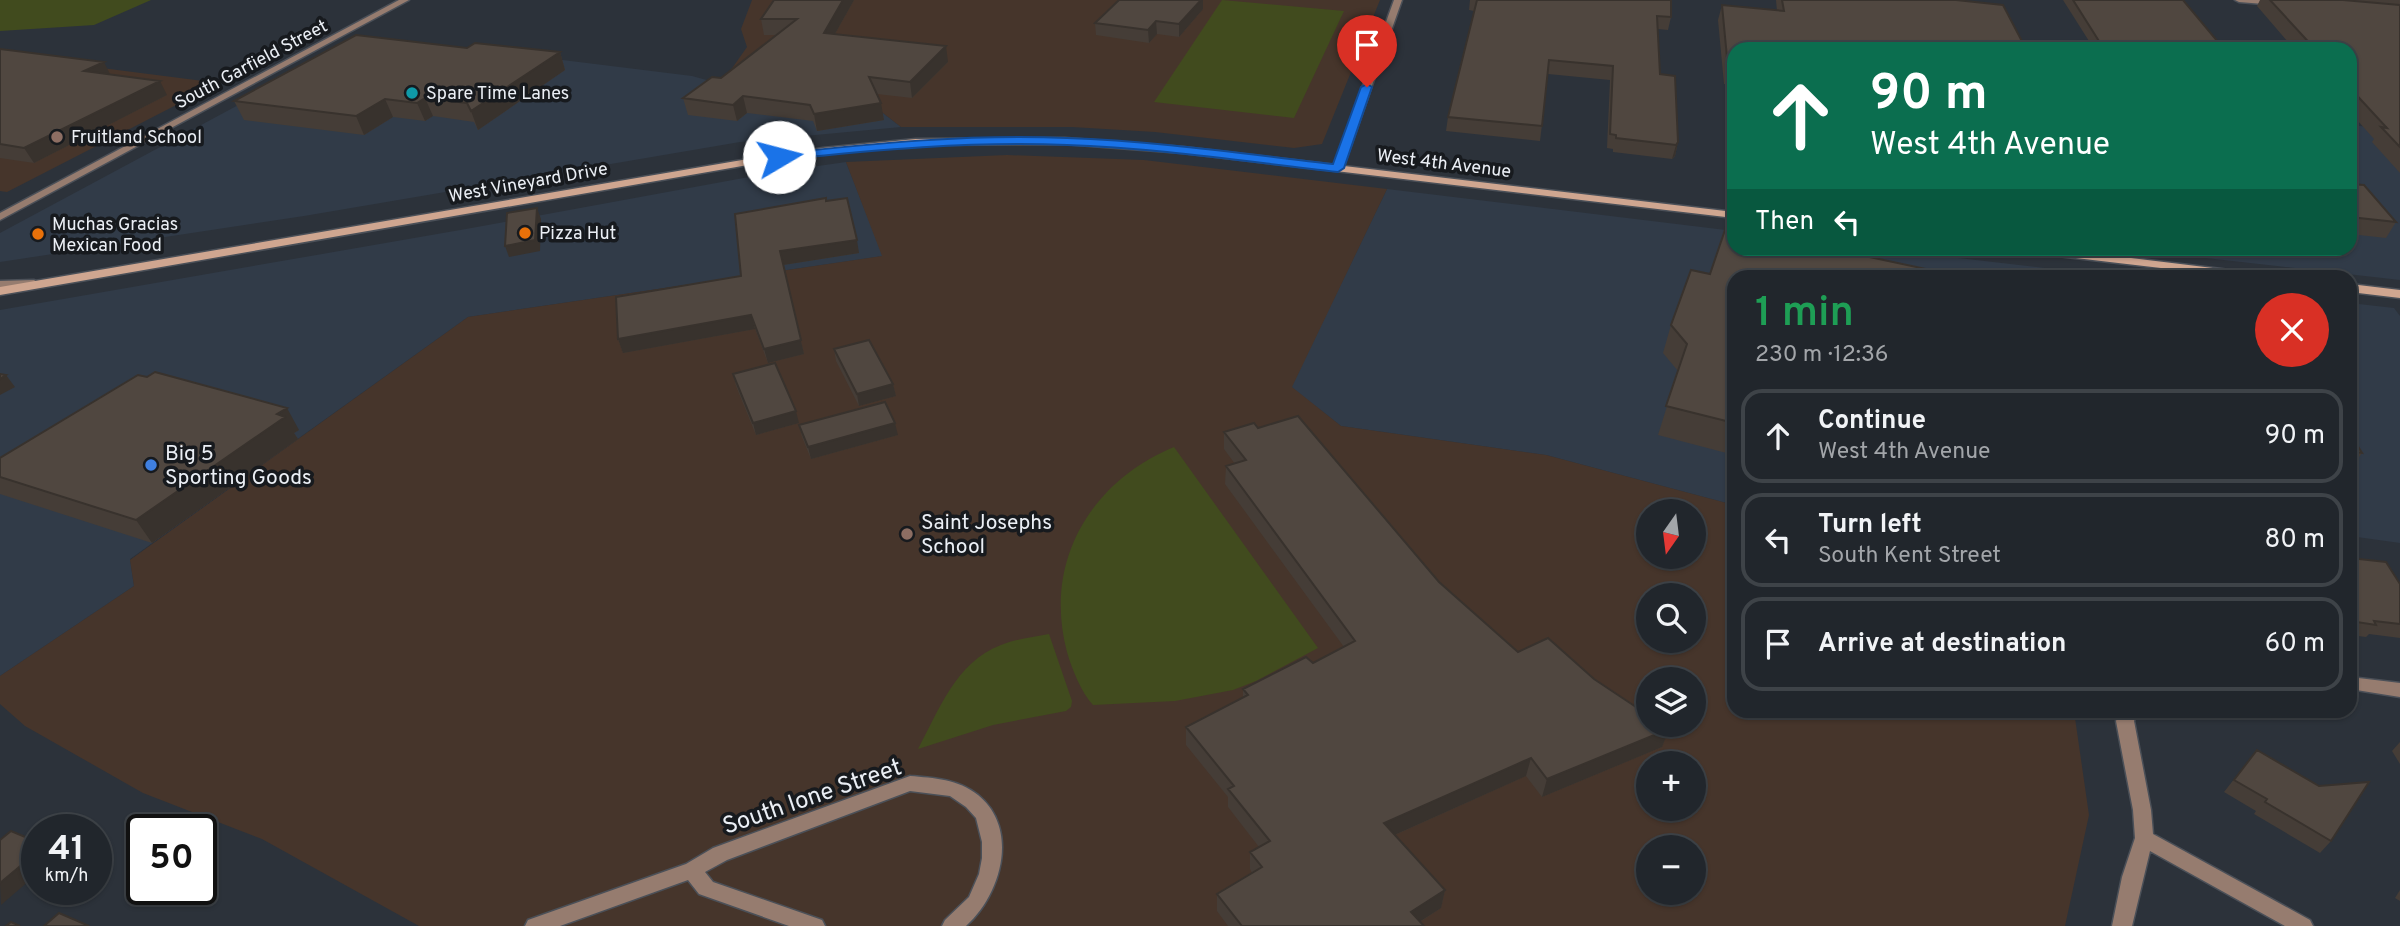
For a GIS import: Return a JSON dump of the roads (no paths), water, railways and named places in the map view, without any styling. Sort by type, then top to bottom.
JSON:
[{"type":"main road","name":"West 4th Avenue","points":[[1065,141],[1145,146],[1727,214]]},
{"type":"main road","name":"West Vineyard Drive","points":[[0,291],[803,153],[916,142],[1065,141]]},
{"type":"main road","points":[[2084,256],[2203,270]]},
{"type":"main road","points":[[2357,289],[2400,294]]},
{"type":"street","name":"South Garfield Street","points":[[0,217],[405,0]]},
{"type":"street","points":[[1338,168],[1398,0]]},
{"type":"street","points":[[2239,0],[2285,4]]},
{"type":"street","points":[[0,285],[42,284]]},
{"type":"street","points":[[2357,684],[2400,690]]},
{"type":"street","points":[[2122,926],[2132,877],[2144,838],[2126,718]]},
{"type":"street","name":"South Ione Street","points":[[535,926],[692,870],[720,855],[910,783],[937,786],[960,793],[976,806],[990,824],[992,850],[988,878],[975,903],[952,926]]},
{"type":"street","points":[[2144,838],[2303,926]]},
{"type":"street","points":[[692,870],[706,888],[815,926]]},
{"type":"place","name":"Spare Time Lanes","points":[[412,93]]},
{"type":"place","name":"Fruitland School","points":[[57,137]]},
{"type":"place","name":"Pizza Hut","points":[[525,233]]},
{"type":"place","name":"Muchas Gracias Mexican Food","points":[[38,234]]},
{"type":"place","name":"Big 5 Sporting Goods","points":[[151,465]]},
{"type":"place","name":"Saint Josephs School","points":[[907,534]]}]
